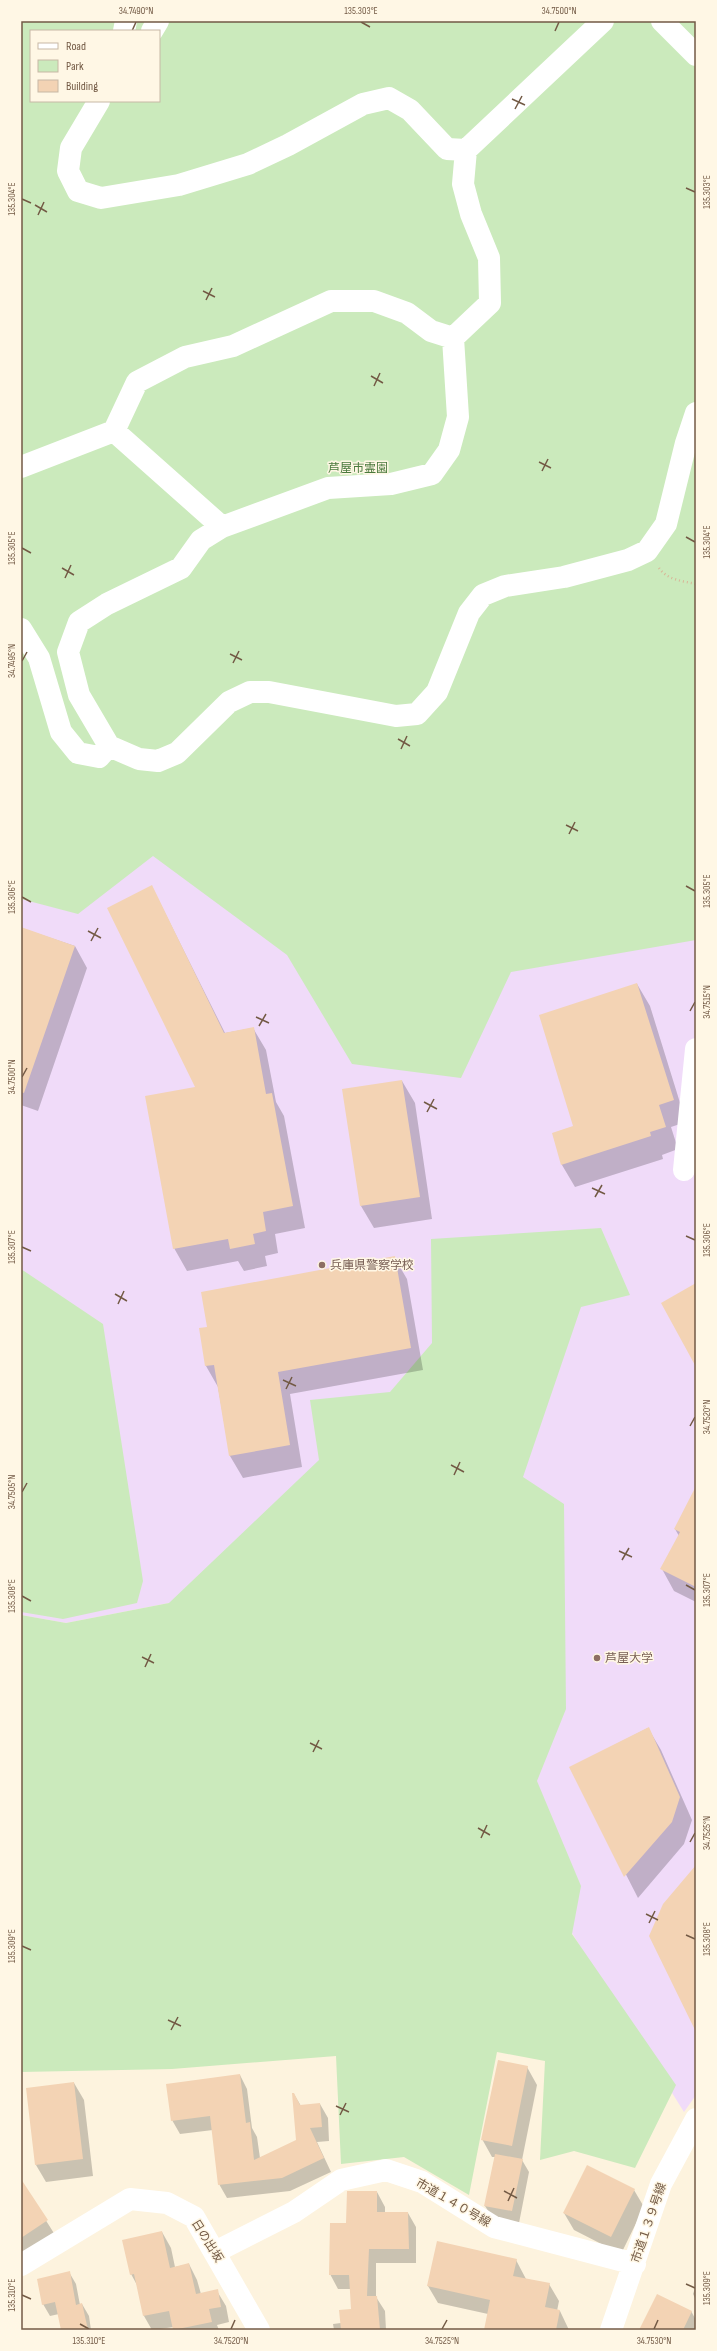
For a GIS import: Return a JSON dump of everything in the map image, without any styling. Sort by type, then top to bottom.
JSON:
[{"type":"street","points":[[153,30],[158,21]]},
{"type":"street","points":[[453,338],[490,303],[489,258],[471,214],[463,184],[466,150],[603,21]]},
{"type":"street","points":[[662,21],[696,55]]},
{"type":"street","points":[[98,102],[71,148],[68,171],[78,191],[101,198],[179,185],[248,164],[288,145],[363,104],[389,98],[410,110],[447,149],[466,150]]},
{"type":"street","points":[[21,467],[114,431],[137,382],[185,357],[233,346],[330,301],[374,301],[407,313],[431,331],[453,338]]},
{"type":"street","points":[[453,338],[458,417],[449,450],[432,474],[391,484],[328,488],[222,528],[201,540],[181,568],[106,604],[79,622],[68,652],[79,695],[109,746],[139,759],[158,761],[177,753],[229,702],[250,692],[269,692],[396,716],[417,714],[437,692],[469,613],[483,595],[505,586],[564,577],[628,560],[647,551],[666,524],[686,443],[696,418]]},
{"type":"street","points":[[114,431],[222,528]]},
{"type":"street","points":[[21,629],[39,658],[61,732],[78,753],[99,757],[109,746]]},
{"type":"street","points":[[684,1170],[696,1049]]},
{"type":"street","name":"市道１３９号線","points":[[611,2330],[636,2264],[661,2184],[696,2119]]},
{"type":"street","name":"市道１４０号線","points":[[215,2252],[294,2212],[340,2180],[386,2170],[422,2182],[494,2227],[636,2264]]},
{"type":"street","name":"日の出坂","points":[[21,2265],[130,2199],[167,2203],[194,2217],[259,2330]]},
{"type":"path","points":[[647,551],[663,573],[676,580],[696,584]]},
{"type":"shaded area","points":[[156,849],[696,929],[696,2095],[684,2112],[508,1831],[169,1603],[66,1623],[21,1615],[21,880]]},
{"type":"green space","name":"芦屋市霊園","points":[[21,21],[696,21],[696,940],[511,972],[461,1078],[352,1064],[287,955],[153,856],[78,914],[21,899]]},
{"type":"green space","points":[[601,1228],[630,1295],[581,1307],[523,1477],[564,1504],[566,1709],[537,1781],[581,1886],[572,1934],[676,2085],[635,2168],[574,2151],[540,2160],[545,2061],[497,2052],[469,2195],[404,2157],[341,2164],[336,2056],[172,2069],[21,2072],[21,1615],[66,1623],[169,1603],[319,1460],[310,1400],[390,1392],[432,1343],[431,1239]]},
{"type":"green space","points":[[21,1269],[103,1324],[143,1581],[137,1603],[63,1619],[21,1612]]},
{"type":"building","points":[[152,885],[224,1033],[254,1027],[266,1094],[272,1093],[293,1206],[263,1212],[266,1231],[253,1234],[255,1244],[230,1249],[228,1239],[173,1249],[145,1096],[195,1087],[107,908]]},
{"type":"building","points":[[21,927],[75,946],[24,1093],[21,1092]]},
{"type":"building","points":[[637,983],[674,1100],[659,1105],[666,1127],[650,1132],[651,1136],[561,1165],[552,1133],[573,1126],[539,1015]]},
{"type":"building","points":[[402,1080],[420,1197],[360,1206],[342,1089]]},
{"type":"building","points":[[395,1256],[411,1348],[278,1372],[290,1445],[229,1456],[214,1365],[205,1366],[199,1328],[207,1327],[201,1292]]},
{"type":"building","points":[[696,1283],[696,1367],[661,1303]]},
{"type":"building","points":[[696,1486],[696,1587],[660,1569],[680,1532],[674,1529]]},
{"type":"building","points":[[649,1727],[680,1797],[672,1822],[624,1877],[569,1767]]},
{"type":"building","points":[[696,1865],[696,2032],[649,1936],[663,1904]]},
{"type":"building","points":[[498,2060],[528,2066],[512,2146],[481,2140]]},
{"type":"building","points":[[240,2074],[246,2123],[250,2122],[254,2160],[296,2140],[292,2093],[294,2093],[300,2105],[320,2103],[322,2127],[310,2128],[324,2158],[282,2178],[218,2185],[210,2116],[171,2121],[166,2084]]},
{"type":"building","points":[[74,2082],[83,2159],[35,2165],[26,2088]]},
{"type":"building","points":[[495,2154],[523,2159],[512,2211],[484,2206]]},
{"type":"building","points":[[587,2165],[635,2189],[611,2237],[563,2213]]},
{"type":"building","points":[[21,2179],[48,2220],[21,2238]]},
{"type":"building","points":[[347,2191],[377,2191],[377,2212],[408,2212],[409,2249],[369,2249],[367,2296],[377,2296],[380,2330],[341,2330],[339,2310],[351,2309],[349,2275],[329,2275],[330,2223],[346,2223]]},
{"type":"building","points":[[162,2231],[170,2268],[189,2263],[196,2294],[218,2289],[221,2307],[209,2309],[212,2322],[173,2330],[169,2311],[143,2316],[134,2274],[130,2275],[122,2240]]},
{"type":"building","points":[[437,2241],[517,2259],[513,2276],[550,2283],[545,2307],[560,2310],[556,2330],[484,2330],[490,2300],[427,2286]]},
{"type":"building","points":[[70,2271],[76,2305],[82,2303],[88,2330],[61,2330],[55,2302],[42,2305],[37,2279]]},
{"type":"building","points":[[657,2294],[692,2311],[683,2330],[639,2330]]},
{"type":"place","name":"兵庫県警察学校","points":[[322,1265]]},
{"type":"place","name":"芦屋大学","points":[[597,1658]]}]
